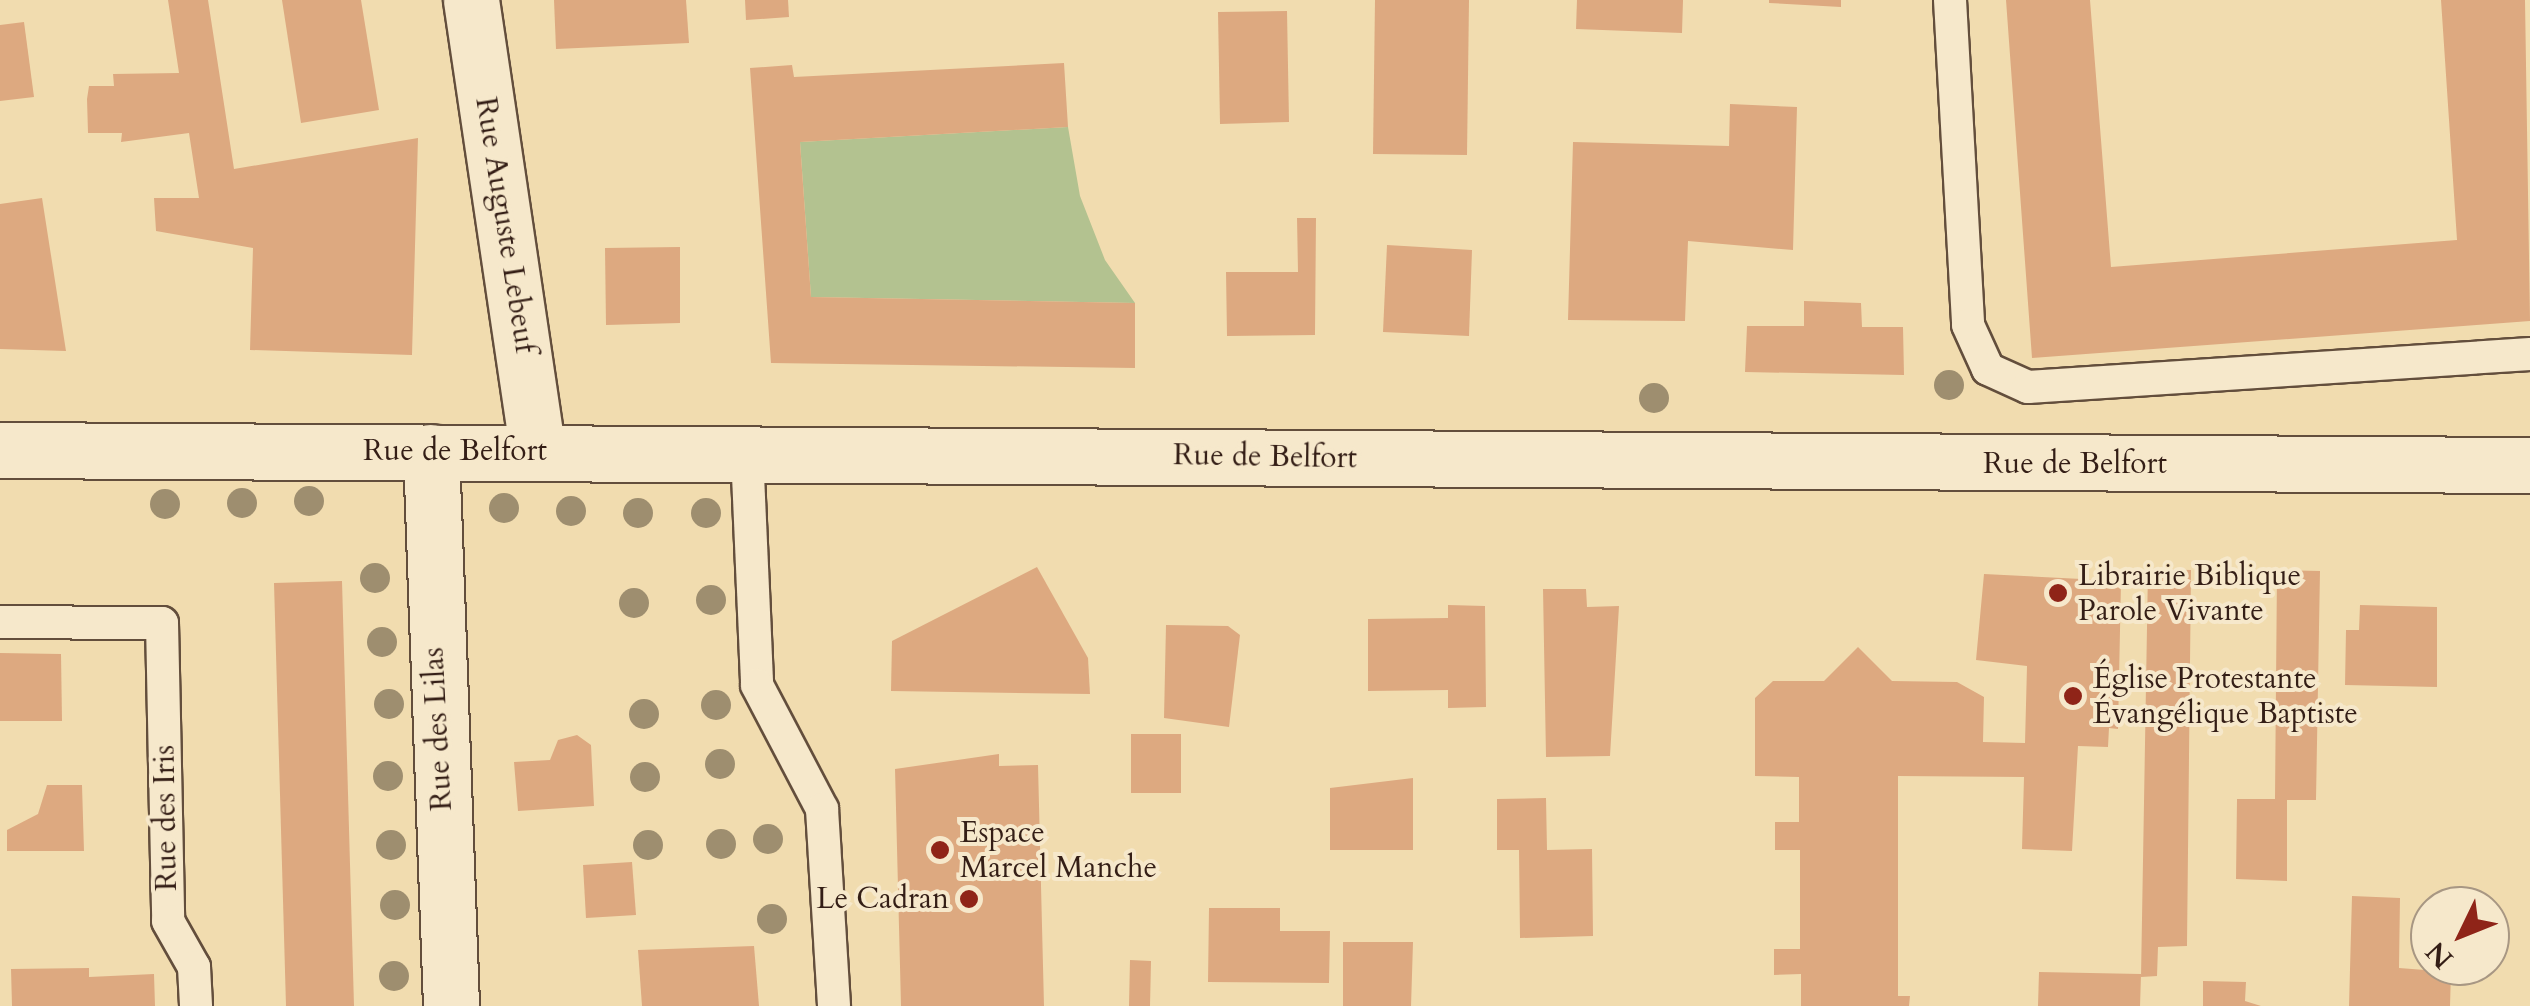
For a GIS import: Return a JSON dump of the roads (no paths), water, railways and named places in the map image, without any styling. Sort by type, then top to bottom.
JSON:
[{"type":"main road","name":"Rue Auguste Lebeuf","points":[[471,0],[538,450]]},
{"type":"main road","name":"Rue de Belfort","points":[[0,450],[538,450],[2530,465]]},
{"type":"main road","name":"Rue des Lilas","points":[[431,452],[451,1006]]},
{"type":"lane","points":[[1950,0],[1968,325],[1988,369],[2028,387],[2530,354]]},
{"type":"lane","points":[[746,452],[757,685],[822,809],[834,1006]]},
{"type":"lane","name":"Rue des Iris","points":[[0,622],[162,624],[168,922],[194,968],[196,1006]]},
{"type":"place","name":"Librairie Biblique Parole Vivante","points":[[2058,593]]},
{"type":"place","name":"Église Protestante Évangélique Baptiste","points":[[2073,696]]},
{"type":"place","name":"Espace Marcel Manche","points":[[940,850]]},
{"type":"place","name":"Le Cadran","points":[[969,899]]}]
